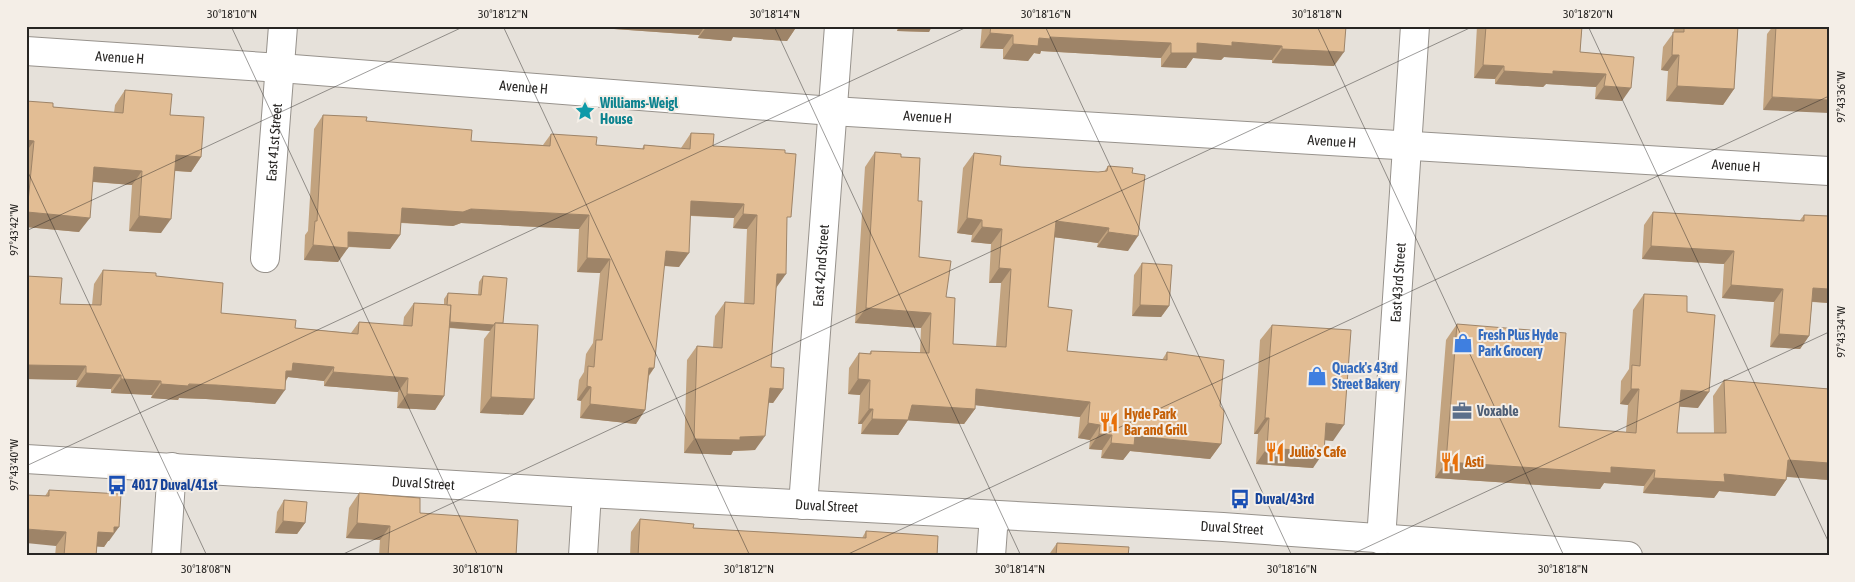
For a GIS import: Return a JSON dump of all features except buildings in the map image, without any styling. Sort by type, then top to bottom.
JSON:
[{"type":"street","name":"East 41st Street","points":[[265,258],[283,26]]},
{"type":"street","name":"East 42nd Street","points":[[803,505],[839,26]]},
{"type":"street","name":"East 43rd Street","points":[[1395,545],[1407,145],[1415,26]]},
{"type":"street","name":"Avenue H","points":[[26,51],[280,68],[832,111],[1829,171]]},
{"type":"street","name":"Duval Street","points":[[26,459],[587,494],[1223,527],[1395,545],[1628,556]]},
{"type":"street","points":[[166,556],[172,467]]},
{"type":"street","points":[[583,556],[587,494]]},
{"type":"street","points":[[991,556],[994,515]]},
{"type":"place","name":"Williams-Weigl House","points":[[585,111]]},
{"type":"place","name":"Fresh Plus Hyde Park Grocery","points":[[1463,343]]},
{"type":"place","name":"Quack's 43rd Street Bakery","points":[[1317,376]]},
{"type":"place","name":"Voxable","points":[[1462,411]]},
{"type":"place","name":"Hyde Park Bar and Grill","points":[[1109,422]]},
{"type":"place","name":"Julio's Cafe","points":[[1275,452]]},
{"type":"place","name":"Asti","points":[[1450,462]]},
{"type":"place","name":"4017 Duval/41st","points":[[117,485]]},
{"type":"place","name":"Duval/43rd","points":[[1240,499]]}]
